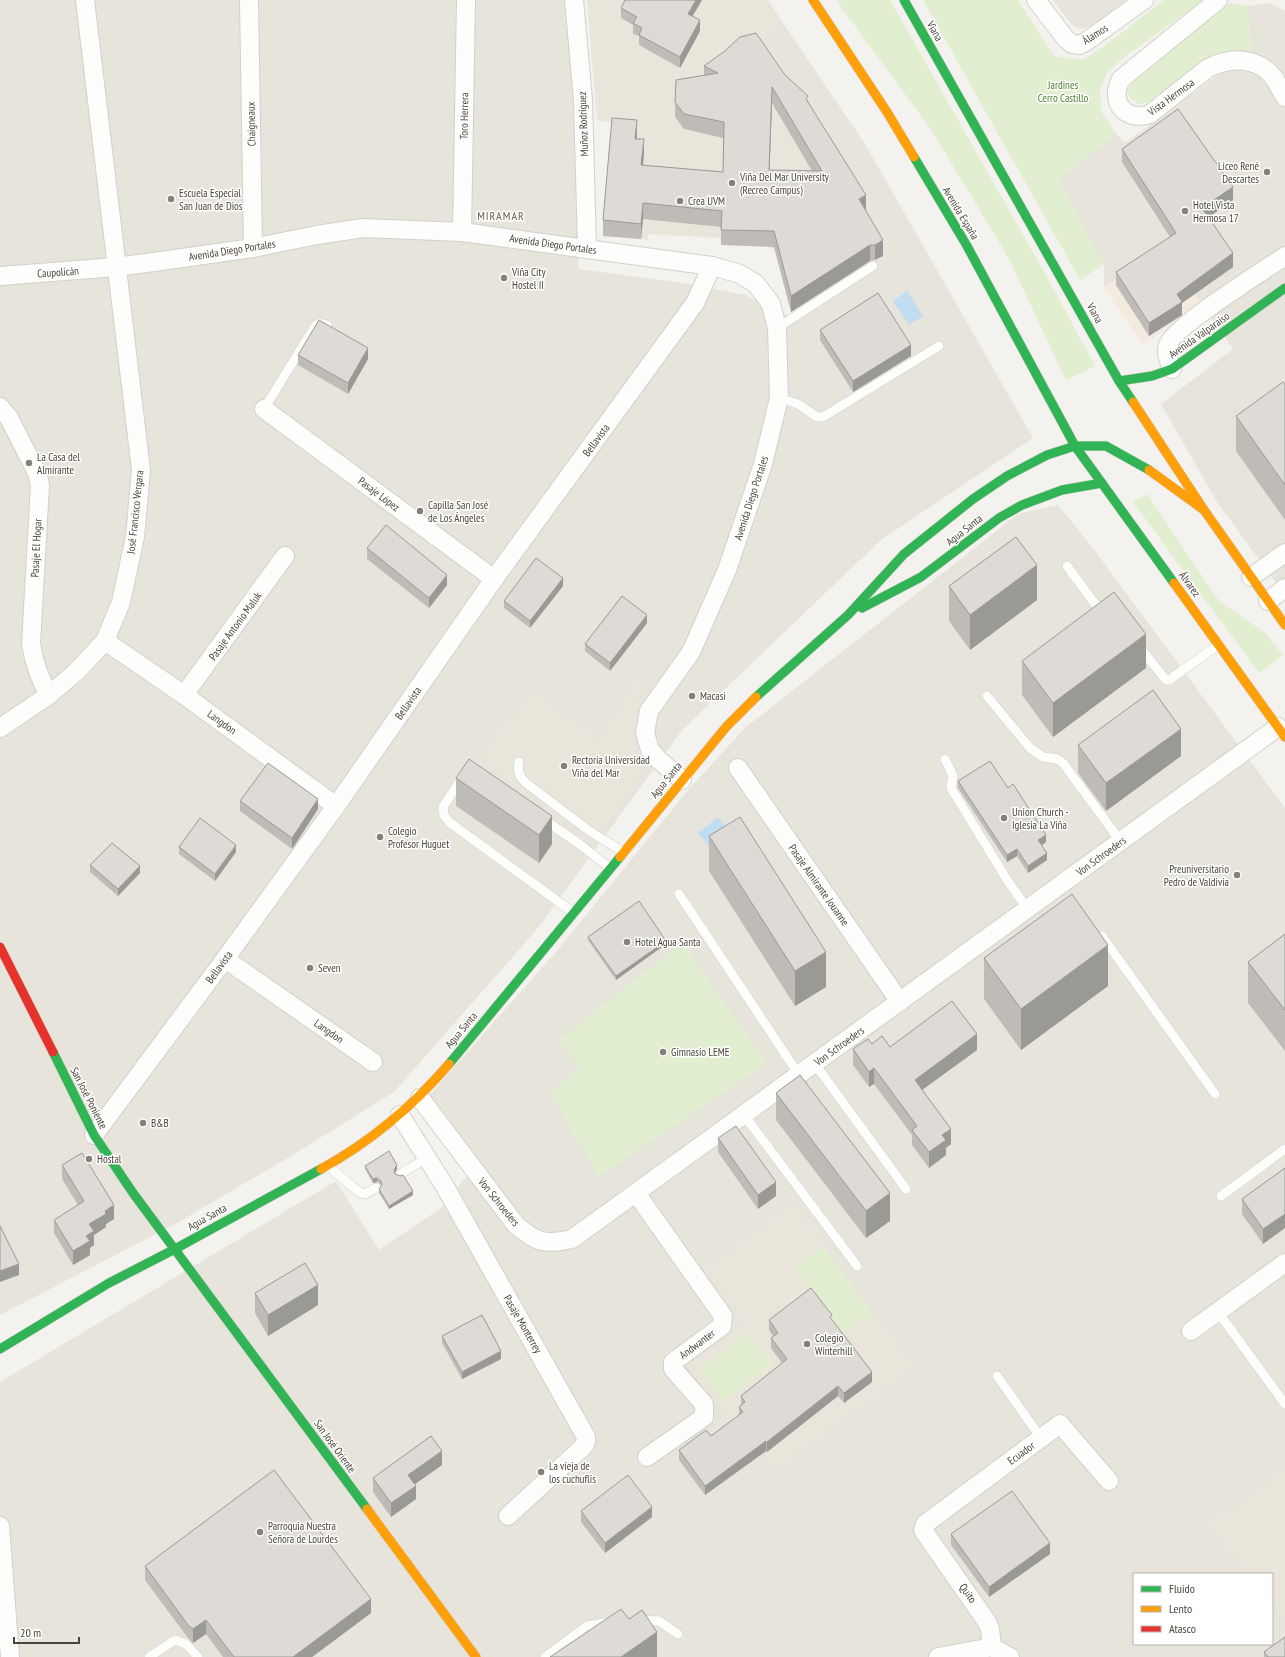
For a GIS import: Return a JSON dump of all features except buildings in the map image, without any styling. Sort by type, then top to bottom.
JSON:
[{"type":"main road","name":"Avenida España","points":[[813,0],[887,112],[967,246],[1075,446]]},
{"type":"main road","name":"Viana","points":[[904,0],[1119,381],[1204,510],[1285,625]]},
{"type":"main road","name":"Avenida Valparaíso","points":[[1119,381],[1152,376],[1172,369],[1285,288]]},
{"type":"main road","name":"Álvarez","points":[[1075,446],[1218,645],[1283,729]]},
{"type":"main road","name":"Agua Santa","points":[[0,1349],[109,1283],[175,1249],[327,1165],[364,1142],[420,1098],[574,914],[726,727],[757,695],[848,615],[904,554],[973,499],[1007,476],[1047,455],[1075,446],[1106,446],[1151,471],[1204,510]]},
{"type":"main road","name":"Agua Santa","points":[[848,615],[921,577],[1000,517],[1020,506],[1062,489],[1080,485],[1102,483]]},
{"type":"main road","name":"San José Poniente","points":[[0,947],[94,1135],[133,1192],[175,1249]]},
{"type":"main road","name":"San José Oriente","points":[[175,1249],[476,1657]]},
{"type":"street","points":[[85,0],[116,267]]},
{"type":"street","name":"Chaigneaux","points":[[249,0],[253,248]]},
{"type":"street","name":"Toro Herrera","points":[[462,232],[466,0]]},
{"type":"street","name":"Muñoz Rodríguez","points":[[574,0],[583,100],[587,249]]},
{"type":"street","name":"Álamos","points":[[1036,0],[1066,39],[1072,44],[1080,45],[1144,0]]},
{"type":"street","name":"Vista Hermosa","points":[[1218,0],[1121,79],[1117,86],[1116,93],[1122,108],[1127,113],[1135,116],[1142,117],[1150,114],[1208,68],[1229,60],[1242,60],[1254,63],[1264,69],[1273,77],[1285,97]]},
{"type":"street","name":"Avenida Diego Portales","points":[[116,267],[253,248],[317,235],[363,228],[462,232],[712,266],[740,274],[756,284],[771,304],[776,328],[778,398],[763,464],[727,570],[691,652],[649,712],[645,733],[650,750],[682,780]]},
{"type":"street","points":[[1172,369],[1167,352],[1171,338],[1198,316],[1285,256]]},
{"type":"street","name":"Bellavista","points":[[94,1135],[225,959],[336,806],[494,579],[695,303],[712,266]]},
{"type":"street","name":"Caupolicán","points":[[0,276],[116,267]]},
{"type":"street","name":"José Francisco Vergara","points":[[0,728],[49,695],[76,672],[105,641],[121,602],[135,537],[141,470],[116,267]]},
{"type":"street","name":"Pasaje El Hogar","points":[[0,407],[9,418],[37,473],[40,485],[31,644],[34,660],[49,695]]},
{"type":"street","name":"Pasaje López","points":[[264,408],[494,579]]},
{"type":"street","points":[[1251,577],[1285,553]]},
{"type":"street","name":"Pasaje Antonio Maluk","points":[[184,695],[285,556]]},
{"type":"street","points":[[1268,602],[1285,588]]},
{"type":"street","name":"Langdon","points":[[105,641],[184,695],[336,806]]},
{"type":"street","name":"Von Schroeders","points":[[420,1098],[516,1225],[533,1239],[554,1243],[572,1239],[1028,909],[1065,887],[1121,842],[1283,729]]},
{"type":"street","name":"Pasaje Almirante Jouanne","points":[[738,768],[900,1002]]},
{"type":"street","name":"Langdon","points":[[225,959],[373,1062]]},
{"type":"street","name":"Pasaje Monterrey","points":[[400,1115],[444,1186],[586,1437],[586,1442],[583,1447],[508,1516]]},
{"type":"street","name":"Andwanter","points":[[636,1193],[723,1316],[722,1326],[673,1362],[673,1369],[704,1404],[704,1417],[647,1457]]},
{"type":"street","points":[[1191,1331],[1285,1263]]},
{"type":"street","name":"Ecuador","points":[[923,1527],[927,1522],[1060,1424],[1109,1481]]},
{"type":"street","points":[[0,1526],[10,1657]]},
{"type":"street","name":"Quito","points":[[923,1527],[925,1533],[988,1622],[992,1647]]},
{"type":"street","points":[[938,1657],[992,1647],[1010,1657]]},
{"type":"lane","points":[[776,328],[873,266]]},
{"type":"lane","points":[[264,408],[315,326],[319,323],[323,323],[335,330]]},
{"type":"lane","points":[[778,398],[798,404],[817,417],[823,417],[938,346]]},
{"type":"lane","points":[[1066,566],[1095,604],[1111,610],[1116,616]]},
{"type":"lane","points":[[1134,639],[1166,680],[1169,680],[1218,645]]},
{"type":"lane","points":[[987,696],[1030,748],[1043,757],[1057,759],[1063,763],[1121,842]]},
{"type":"lane","points":[[944,759],[952,773],[951,788],[1009,883],[1028,909]]},
{"type":"lane","points":[[519,762],[519,776],[526,783],[588,830],[623,852]]},
{"type":"lane","points":[[473,775],[462,778],[443,807],[449,822],[574,914]]},
{"type":"lane","points":[[534,814],[578,843],[610,868]]},
{"type":"lane","points":[[679,894],[799,1075]]},
{"type":"lane","points":[[1094,926],[1215,1094]]},
{"type":"lane","points":[[815,1064],[906,1189]]},
{"type":"lane","points":[[744,1116],[857,1266]]},
{"type":"lane","points":[[1221,1196],[1285,1149]]},
{"type":"lane","points":[[400,1174],[427,1158]]},
{"type":"lane","points":[[327,1165],[360,1192],[365,1194],[376,1188]]},
{"type":"lane","points":[[1218,1312],[1285,1404]]},
{"type":"lane","points":[[997,1376],[1041,1438]]},
{"type":"lane","points":[[545,1657],[587,1626],[644,1619],[659,1621],[678,1634]]},
{"type":"lane","points":[[149,1657],[175,1640],[186,1644],[198,1657]]},
{"type":"shaded area","points":[[0,0],[587,0],[569,5],[581,130],[578,269],[677,282],[745,295],[789,316],[896,248],[794,82],[758,36],[783,23],[865,144],[1033,438],[881,540],[682,730],[538,928],[394,1092],[291,1156],[177,1223],[0,1315]]},
{"type":"shaded area","name":"Viña Del Mar University (Recreo Campus)","points":[[587,0],[768,0],[783,23],[758,36],[794,82],[896,248],[791,312],[775,250],[768,247],[721,245],[721,238],[648,234],[648,240],[603,236],[612,123],[597,120]]},
{"type":"shaded area","points":[[1053,0],[1127,0],[1092,26],[1084,29],[1072,25]]},
{"type":"shaded area","points":[[1270,3],[1285,11],[1285,595],[1217,502],[1161,404],[1233,349],[1164,250],[1104,287],[1104,264],[1058,180],[1116,134],[1125,143],[1219,74],[1251,53],[1248,6]]},
{"type":"shaded area","points":[[1164,250],[1202,304],[1143,345],[1104,287]]},
{"type":"shaded area","points":[[1058,505],[1092,547],[1285,808],[1285,1657],[0,1657],[0,1382],[336,1181],[379,1250],[441,1208],[477,1163],[425,1100],[556,952],[688,790],[746,727],[1018,514]]},
{"type":"shaded area","name":"Rectoría Universidad Viña del Mar","points":[[638,684],[642,684],[637,703],[634,740],[635,757],[639,774],[594,843],[481,758],[534,692],[598,741]]},
{"type":"shaded area","name":"Colegio Winterhill","points":[[794,1206],[913,1367],[771,1470],[688,1370],[689,1366],[747,1323],[706,1271]]},
{"type":"shaded area","points":[[1285,1471],[1285,1617],[1273,1602],[1273,1573],[1249,1573],[1211,1525]]},
{"type":"green space","points":[[836,0],[890,0],[1046,275],[1095,366],[1066,380],[1008,257],[932,131]]},
{"type":"green space","name":"Jardines Cerro Castillo","points":[[923,0],[1018,0],[1054,56],[1083,60],[1107,44],[1164,0],[1203,0],[1122,59],[1107,73],[1100,90],[1101,111],[1116,134],[1058,180],[1104,264],[1080,280]]},
{"type":"green space","points":[[1229,3],[1248,6],[1251,53],[1193,72],[1152,100],[1140,105],[1130,98],[1127,90],[1135,80]]},
{"type":"green space","points":[[1147,494],[1219,601],[1264,632],[1283,655],[1259,673],[1133,502]]},
{"type":"green space","name":"Gimnasio LEME","points":[[682,943],[767,1063],[599,1177],[550,1093],[579,1068],[559,1040]]},
{"type":"green space","points":[[824,1247],[872,1313],[843,1334],[795,1268]]},
{"type":"green space","points":[[748,1332],[773,1363],[724,1401],[700,1369]]},
{"type":"water","points":[[907,291],[923,316],[909,325],[893,301]]},
{"type":"water","points":[[718,817],[729,831],[710,847],[698,833]]},
{"type":"traffic: fast","points":[[904,0],[1119,381],[1133,402]]},
{"type":"traffic: fast","points":[[914,157],[967,246],[1075,446],[1174,583]]},
{"type":"traffic: fast","points":[[1119,381],[1152,376],[1172,369],[1285,288]]},
{"type":"traffic: fast","points":[[756,697],[848,615],[904,554],[973,499],[1007,476],[1047,455],[1075,446],[1106,446],[1149,470]]},
{"type":"traffic: fast","points":[[862,608],[921,577],[999,518],[1022,505],[1062,490],[1102,483]]},
{"type":"traffic: fast","points":[[449,1064],[620,857]]},
{"type":"traffic: fast","points":[[53,1052],[94,1135],[133,1193],[367,1509]]},
{"type":"traffic: fast","points":[[0,1349],[109,1283],[175,1249],[321,1169]]},
{"type":"traffic: slow","points":[[813,0],[887,112],[914,157]]},
{"type":"traffic: slow","points":[[1133,402],[1204,510],[1285,625]]},
{"type":"traffic: slow","points":[[1149,470],[1204,510]]},
{"type":"traffic: slow","points":[[1174,583],[1285,737]]},
{"type":"traffic: slow","points":[[620,857],[726,727],[756,697]]},
{"type":"traffic: slow","points":[[321,1169],[357,1147],[406,1109],[449,1064]]},
{"type":"traffic: slow","points":[[367,1509],[476,1657]]},
{"type":"traffic: jam","points":[[0,947],[53,1052]]},
{"type":"place","name":"Liceo René Descartes","points":[[1267,172]]},
{"type":"place","name":"Viña Del Mar University (Recreo Campus)","points":[[732,183]]},
{"type":"place","name":"Escuela Especial San Juan de Dios","points":[[171,199]]},
{"type":"place","name":"Crea UVM","points":[[680,201]]},
{"type":"place","name":"Hotel Vista Hermosa 17","points":[[1185,211]]},
{"type":"place","name":"Viña City Hostel II","points":[[504,278]]},
{"type":"place","name":"La Casa del Almirante","points":[[29,463]]},
{"type":"place","name":"Capilla San José de Los Ángeles","points":[[420,511]]},
{"type":"place","name":"Macasi","points":[[692,696]]},
{"type":"place","name":"Rectoría Universidad Viña del Mar","points":[[564,766]]},
{"type":"place","name":"Union Church - Iglesia La Viña","points":[[1004,818]]},
{"type":"place","name":"Colegio Profesor Huguet","points":[[380,837]]},
{"type":"place","name":"Preuniversitario Pedro de Valdivia","points":[[1237,875]]},
{"type":"place","name":"Hotel Agua Santa","points":[[627,942]]},
{"type":"place","name":"Seven","points":[[310,968]]},
{"type":"place","name":"Gimnasio LEME","points":[[663,1052]]},
{"type":"place","name":"B&B","points":[[143,1123]]},
{"type":"place","name":"Hostal","points":[[89,1159]]},
{"type":"place","name":"Colegio Winterhill","points":[[807,1344]]},
{"type":"place","name":"La vieja de los cuchuflis","points":[[541,1472]]},
{"type":"place","name":"Parroquia Nuestra Señora de Lourdes","points":[[260,1532]]},
{"type":"district","name":"MIRAMAR","points":[[501,216]]}]
